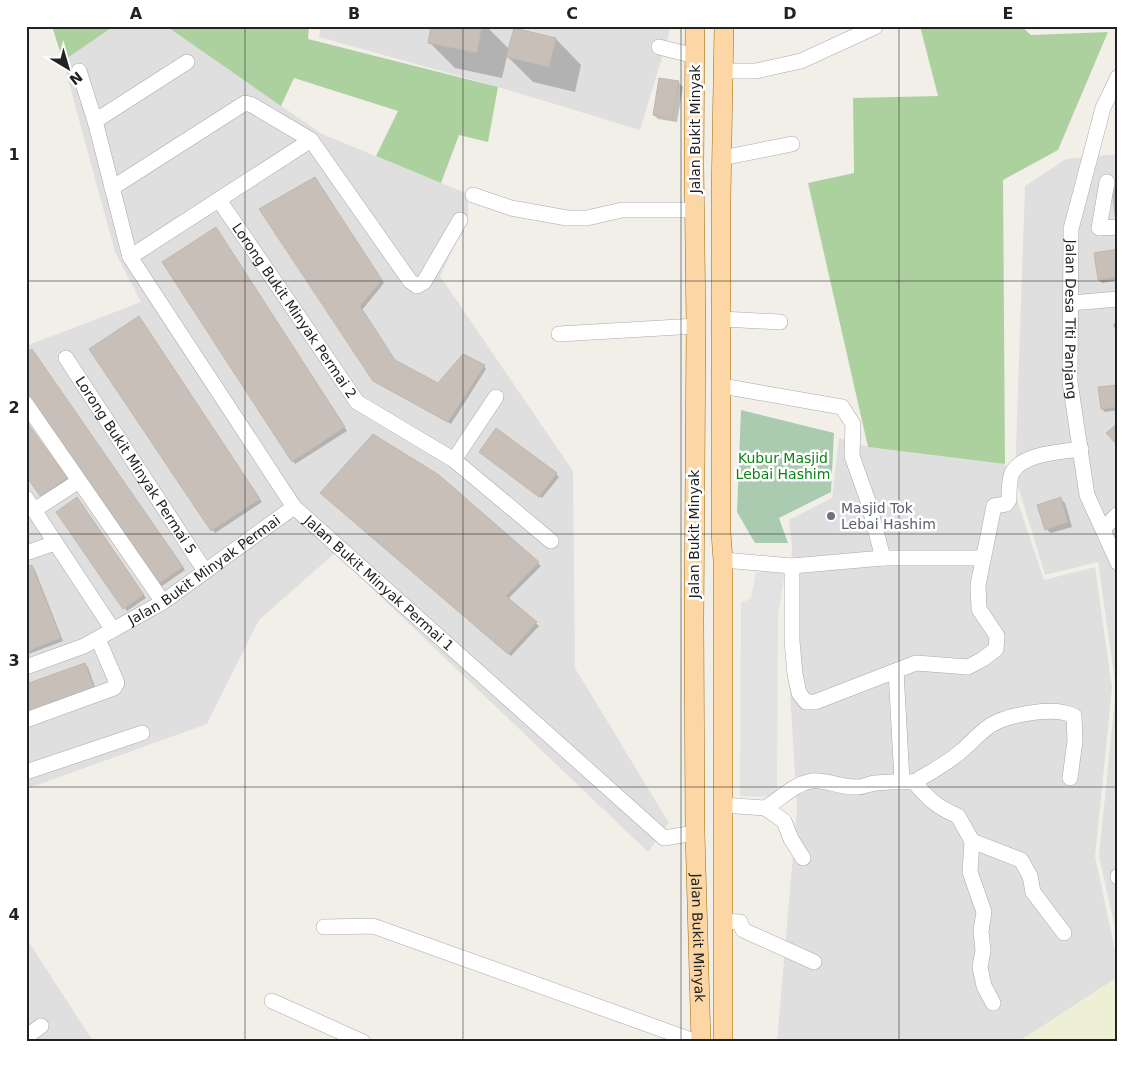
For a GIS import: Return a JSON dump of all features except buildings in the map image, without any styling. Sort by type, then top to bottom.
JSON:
[{"type":"main road","name":"Jalan Bukit Minyak","points":[[694,26],[696,294],[695,833],[699,1042]]},
{"type":"main road","name":"Jalan Bukit Minyak","points":[[723,1042],[723,560],[721,533],[724,26]]},
{"type":"main road","points":[[696,294],[701,299],[710,299],[722,290]]},
{"type":"main road","points":[[696,326],[704,319],[714,318],[722,322]]},
{"type":"street","points":[[723,71],[756,70],[801,62],[875,27]]},
{"type":"street","points":[[659,47],[695,56]]},
{"type":"street","points":[[94,121],[187,62]]},
{"type":"street","name":"Jalan Bukit Minyak Permai 1","points":[[79,70],[130,257],[294,507],[664,838],[695,833]]},
{"type":"street","name":"Jalan Desa Titi Panjang","points":[[1118,77],[1103,108],[1071,229],[1070,382],[1088,495],[1118,563]]},
{"type":"street","points":[[112,188],[245,103],[252,105],[311,140],[410,281],[417,286],[424,282],[460,220]]},
{"type":"street","points":[[130,257],[311,140]]},
{"type":"street","points":[[722,158],[792,144]]},
{"type":"street","points":[[1084,179],[1112,181],[1098,228],[1118,227]]},
{"type":"street","points":[[472,195],[511,208],[567,218],[587,218],[622,210],[694,210]]},
{"type":"street","name":"Lorong Bukit Minyak Permai 2","points":[[219,200],[357,402],[454,460],[551,541]]},
{"type":"street","points":[[1071,303],[1118,299]]},
{"type":"street","points":[[722,322],[780,322]]},
{"type":"street","points":[[560,334],[696,326]]},
{"type":"street","name":"Lorong Bukit Minyak Permai 5","points":[[66,358],[205,572]]},
{"type":"street","points":[[722,386],[842,407],[853,424],[852,456],[868,501],[884,558]]},
{"type":"street","points":[[454,460],[496,397]]},
{"type":"street","points":[[26,404],[163,602]]},
{"type":"street","points":[[792,566],[792,641],[795,674],[799,693],[806,702],[815,702],[916,663],[968,667],[996,649],[997,636],[979,609],[978,585],[994,506],[1006,504],[1012,472],[1020,464],[1034,456],[1081,449]]},
{"type":"street","points":[[79,481],[30,504],[113,630]]},
{"type":"street","name":"Jalan Bukit Minyak Permai","points":[[26,667],[84,646],[163,602],[294,507]]},
{"type":"street","points":[[1102,529],[1118,514]]},
{"type":"street","points":[[26,553],[55,542]]},
{"type":"street","points":[[723,560],[792,566],[884,558],[983,558]]},
{"type":"street","points":[[26,720],[114,688],[117,683],[98,639]]},
{"type":"street","points":[[896,671],[908,782],[937,806],[958,816],[972,841],[970,872],[984,912],[981,931],[984,951],[980,967],[984,986],[993,1003]]},
{"type":"street","points":[[765,808],[776,802],[792,788],[812,781],[855,787],[876,783],[908,782],[958,754],[991,725],[1009,718],[1042,712],[1074,716],[1075,741],[1070,778]]},
{"type":"street","points":[[26,772],[142,732]]},
{"type":"street","points":[[723,805],[765,808],[784,821],[791,839],[803,858]]},
{"type":"street","points":[[972,841],[1021,860],[1030,876],[1033,892],[1064,933]]},
{"type":"street","points":[[722,921],[740,922],[743,930],[814,962]]},
{"type":"street","points":[[324,927],[373,926],[699,1042]]},
{"type":"street","points":[[272,1001],[362,1042]]},
{"type":"street","points":[[26,1037],[41,1026]]},
{"type":"shaded area","points":[[114,26],[166,26],[322,134],[468,194],[468,219],[440,276],[573,471],[575,668],[669,823],[648,852],[335,553],[259,620],[207,724],[26,789],[26,346],[141,302],[115,252],[63,61]]},
{"type":"shaded area","points":[[321,26],[663,26],[671,28],[640,130],[498,87],[319,37]]},
{"type":"shaded area","points":[[1118,154],[1118,942],[1099,856],[1116,689],[1098,562],[1045,575],[1015,476],[1025,186],[1066,159]]},
{"type":"shaded area","points":[[839,438],[868,447],[1005,464],[1044,580],[1095,567],[1112,688],[1095,856],[1118,964],[1118,977],[1018,1042],[777,1042],[797,808],[787,642],[792,546],[789,520],[832,498]]},
{"type":"shaded area","points":[[756,572],[785,572],[778,615],[777,797],[740,796],[741,603],[751,598]]},
{"type":"shaded area","points":[[26,938],[91,1038],[92,1042],[26,1042]]},
{"type":"green space","points":[[52,26],[114,26],[63,61]]},
{"type":"green space","points":[[166,26],[309,26],[308,39],[498,87],[488,142],[459,135],[441,183],[376,156],[398,111],[294,78],[281,106]]},
{"type":"green space","points":[[920,26],[1021,26],[1031,35],[1108,32],[1058,150],[1003,180],[1005,464],[868,447],[808,183],[854,173],[853,98],[938,96]]},
{"type":"green space","name":"Kubur Masjid Lebai Hashim","points":[[741,410],[834,433],[831,492],[779,518],[788,543],[755,543],[737,512]]},
{"type":"green space","points":[[1118,977],[1118,1042],[1018,1042]]},
{"type":"place","name":"Masjid Tok Lebai Hashim","points":[[831,516]]}]
